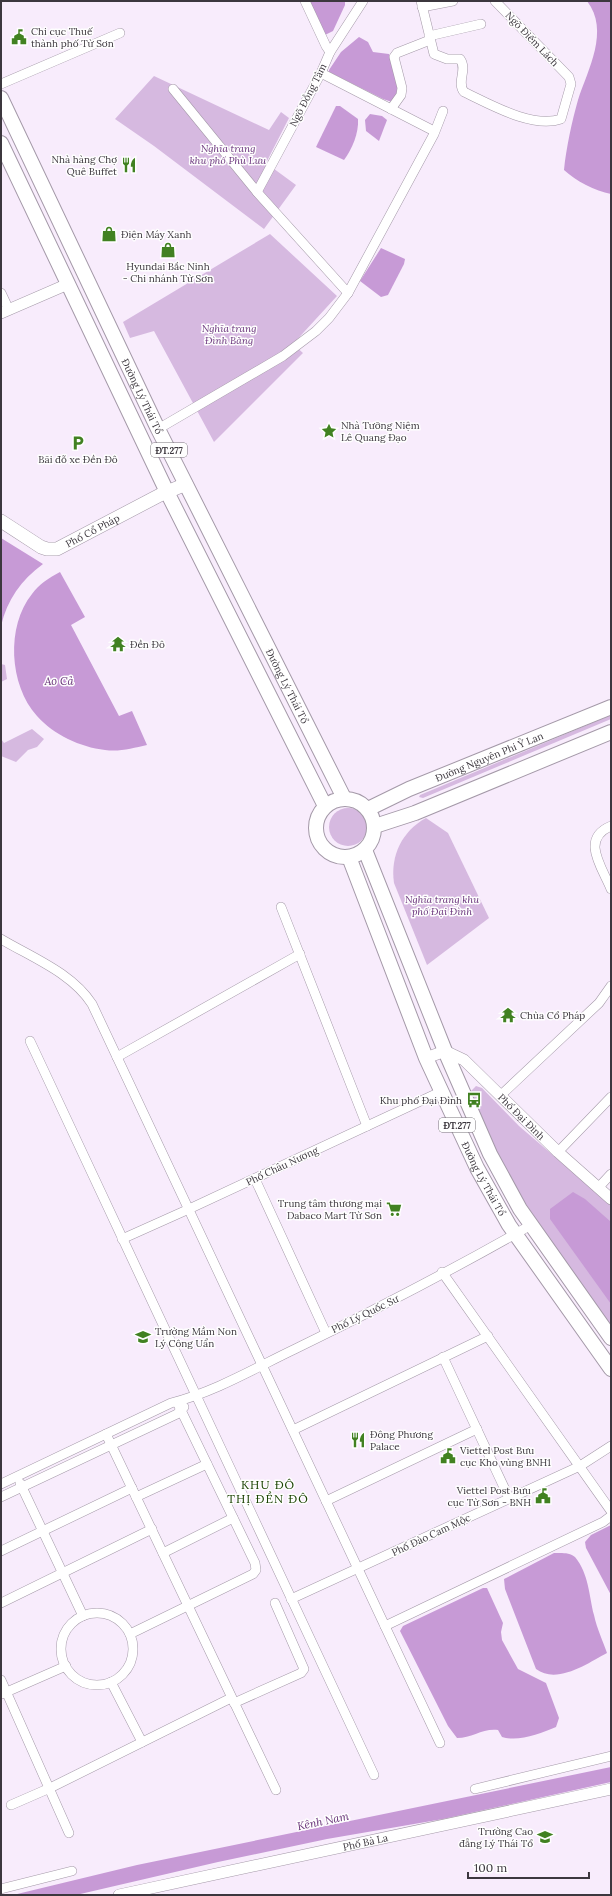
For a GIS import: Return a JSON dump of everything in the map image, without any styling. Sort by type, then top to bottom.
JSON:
[{"type":"main road","name":"Đường Lý Thái Tổ","points":[[1,98],[158,429],[344,798]]},
{"type":"main road","name":"Đường Lý Thái Tổ","points":[[1,143],[167,492],[325,806]]},
{"type":"main road","points":[[68,284],[85,276]]},
{"type":"main road","name":"Phố Cổ Pháp","points":[[1,521],[41,547],[53,550],[69,544],[167,492],[186,484]]},
{"type":"main road","name":"Đường Nguyên Phi Ỷ Lan","points":[[368,810],[409,789],[611,707]]},
{"type":"main road","points":[[375,826],[415,813],[611,732]]},
{"type":"main road","points":[[344,798],[355,800],[368,810],[374,819],[375,826],[373,838],[365,850],[348,857],[331,853],[318,840],[316,822],[325,806],[344,798]]},
{"type":"main road","name":"Đường Lý Thái Tổ","points":[[365,850],[444,1051],[490,1154],[530,1225],[611,1338]]},
{"type":"main road","name":"Đường Lý Thái Tổ","points":[[348,857],[440,1092],[477,1168],[515,1234],[611,1369]]},
{"type":"street","points":[[305,1],[330,52]]},
{"type":"street","name":"Ngõ Đồng Tâm","points":[[257,192],[321,73],[330,52],[363,1]]},
{"type":"street","points":[[430,38],[422,4],[453,1]]},
{"type":"street","name":"Ngõ Điếm Lách","points":[[430,38],[434,54],[447,58],[460,59],[463,63],[464,68],[461,84],[464,92],[516,115],[551,122],[561,119],[571,84],[569,77],[495,1]]},
{"type":"street","points":[[391,109],[401,94],[402,88],[394,57],[397,53],[430,38],[481,24]]},
{"type":"street","points":[[1,84],[120,33]]},
{"type":"street","points":[[321,73],[434,132]]},
{"type":"street","points":[[173,89],[257,192],[348,293]]},
{"type":"street","points":[[158,429],[283,356],[320,327],[338,307],[348,293],[434,132],[443,111]]},
{"type":"street","points":[[1,293],[5,312],[68,284]]},
{"type":"street","points":[[611,826],[601,831],[594,845],[596,854],[611,889]]},
{"type":"street","points":[[281,907],[366,1126]]},
{"type":"street","points":[[1,939],[64,976],[84,991],[92,1004],[440,1743]]},
{"type":"street","points":[[117,1057],[300,954]]},
{"type":"street","points":[[500,1096],[599,1003],[611,986]]},
{"type":"street","points":[[30,1041],[374,1775]]},
{"type":"street","points":[[426,1058],[444,1051]]},
{"type":"street","name":"Phố Đại Đình","points":[[444,1051],[464,1060],[558,1152],[611,1198]]},
{"type":"street","name":"Phố Châu Nương","points":[[122,1239],[189,1210],[440,1092]]},
{"type":"street","points":[[558,1152],[611,1097]]},
{"type":"street","points":[[598,1188],[611,1174]]},
{"type":"street","points":[[255,1179],[326,1333]]},
{"type":"street","name":"Phố Lý Quốc Sư","points":[[179,1406],[400,1297],[442,1272],[530,1225]]},
{"type":"street","points":[[442,1272],[611,1511]]},
{"type":"street","points":[[293,1430],[488,1336]]},
{"type":"street","points":[[443,1357],[509,1498]]},
{"type":"street","points":[[1,1484],[106,1434],[179,1406]]},
{"type":"street","points":[[1,1497],[111,1445],[179,1406]]},
{"type":"street","points":[[130,1634],[253,1574],[256,1570],[255,1563],[179,1406]]},
{"type":"street","points":[[326,1501],[477,1430]]},
{"type":"street","points":[[106,1434],[276,1790]]},
{"type":"street","name":"Phố Đào Cam Mộc","points":[[291,1598],[580,1466],[611,1446]]},
{"type":"street","points":[[1,1551],[42,1531],[134,1492],[207,1464]]},
{"type":"street","points":[[17,1477],[83,1616]]},
{"type":"street","points":[[385,1626],[603,1522],[611,1516]]},
{"type":"street","points":[[163,1553],[233,1518]]},
{"type":"street","points":[[1,1603],[152,1529]]},
{"type":"street","points":[[11,1805],[50,1788],[142,1742],[232,1700],[301,1673],[304,1669],[275,1604]]},
{"type":"street","points":[[98,1613],[108,1614],[117,1619],[130,1634],[133,1644],[133,1654],[130,1664],[124,1673],[111,1682],[97,1685],[78,1679],[66,1666],[61,1654],[61,1644],[64,1634],[70,1625],[83,1616],[98,1613]]},
{"type":"street","points":[[4,1693],[66,1666]]},
{"type":"street","points":[[1,1680],[4,1693],[50,1788],[69,1833]]},
{"type":"street","points":[[111,1682],[142,1742]]},
{"type":"street","points":[[475,1789],[611,1756]]},
{"type":"street","name":"Phố Bà La","points":[[119,1895],[611,1789]]},
{"type":"street","points":[[1,1889],[72,1871]]},
{"type":"green space","name":"Nghĩa trang khu phố Phù Lưu","points":[[154,76],[269,130],[281,112],[289,118],[266,163],[296,185],[264,229],[154,146],[115,119]]},
{"type":"green space","name":"Nghĩa trang Đình Bảng","points":[[270,234],[337,296],[293,344],[303,353],[214,442],[154,331],[130,338],[123,322]]},
{"type":"green space","points":[[1,664],[5,665],[7,679],[1,682]]},
{"type":"green space","points":[[611,715],[611,719],[423,798],[419,797],[420,795]]},
{"type":"green space","points":[[32,729],[44,739],[37,747],[28,750],[16,762],[1,756],[1,739],[4,743]]},
{"type":"green space","points":[[348,808],[358,811],[364,817],[367,827],[364,837],[358,843],[348,846],[338,843],[332,837],[329,827],[332,817],[338,811]]},
{"type":"green space","name":"Nghĩa trang khu phố Đại Đình","points":[[426,818],[448,833],[489,918],[427,965],[394,883],[393,873],[396,854],[404,837],[418,823]]},
{"type":"green space","points":[[476,1086],[482,1088],[519,1126],[611,1205],[611,1328],[552,1244],[499,1158],[471,1096],[471,1091]]},
{"type":"water","points":[[309,1],[345,1],[345,5],[333,31],[325,35]]},
{"type":"water","points":[[587,1],[611,1],[611,194],[599,191],[586,185],[564,170],[578,100],[595,50],[597,37],[597,25],[594,13]]},
{"type":"water","points":[[359,37],[368,42],[373,52],[389,54],[400,93],[392,102],[329,72],[341,52]]},
{"type":"water","points":[[336,106],[340,106],[358,119],[354,141],[344,160],[316,147]]},
{"type":"water","points":[[370,114],[382,116],[387,120],[379,141],[366,131],[365,120]]},
{"type":"water","points":[[381,248],[405,259],[404,264],[388,295],[381,297],[360,281]]},
{"type":"water","points":[[1,538],[43,564],[28,577],[16,591],[7,608],[1,626]]},
{"type":"water","name":"Ao Cả","points":[[60,572],[85,617],[71,625],[119,716],[132,711],[147,745],[111,750],[77,743],[51,729],[37,716],[28,703],[16,672],[14,655],[18,622],[24,607],[35,590],[44,582]]},
{"type":"water","points":[[573,1192],[585,1199],[611,1222],[611,1304],[550,1219],[550,1209]]},
{"type":"water","points":[[611,1525],[611,1595],[586,1548],[585,1542],[591,1535]]},
{"type":"water","points":[[554,1553],[570,1554],[575,1557],[580,1564],[588,1585],[598,1630],[607,1653],[582,1667],[563,1674],[553,1675],[536,1669],[505,1589],[504,1579]]},
{"type":"water","points":[[483,1588],[487,1588],[503,1623],[501,1632],[502,1640],[518,1669],[546,1683],[559,1718],[556,1727],[536,1735],[515,1739],[502,1737],[498,1730],[487,1730],[462,1738],[457,1738],[448,1726],[400,1631],[403,1626]]},
{"type":"water","name":"Kênh Nam","points":[[611,1767],[611,1782],[443,1819],[327,1839],[218,1862],[76,1895],[13,1895],[137,1865]]},
{"type":"place","name":"Chi cục Thuế thành phố Từ Sơn","points":[[19,37]]},
{"type":"place","name":"Nhà hàng Chợ Quê Buffet","points":[[129,165]]},
{"type":"place","name":"Điện Máy Xanh","points":[[109,234]]},
{"type":"place","name":"Hyundai Bắc Ninh - Chi nhánh Từ Sơn","points":[[168,250]]},
{"type":"place","name":"Nhà Tưởng Niệm Lê Quang Đạo","points":[[329,431]]},
{"type":"place","name":"Bãi đỗ xe Đền Đô","points":[[78,443]]},
{"type":"place","name":"Đền Đô","points":[[118,644]]},
{"type":"place","name":"Chùa Cổ Pháp","points":[[508,1015]]},
{"type":"place","name":"Khu phố Đại Đình","points":[[474,1100]]},
{"type":"place","name":"Trung tâm thương mại Dabaco Mart Từ Sơn","points":[[394,1209]]},
{"type":"place","name":"Trường Mầm Non Lý Công Uẩn","points":[[143,1337]]},
{"type":"place","name":"Đông Phương Palace","points":[[358,1440]]},
{"type":"place","name":"Viettel Post Bưu cục Kho vùng BNH1","points":[[448,1456]]},
{"type":"place","name":"Viettel Post Bưu cục Từ Sơn - BNH","points":[[543,1496]]},
{"type":"place","name":"Trường Cao đẳng Lý Thái Tổ","points":[[545,1837]]},
{"type":"district","name":"KHU ĐÔ THỊ ĐỀN ĐÔ","points":[[268,1491]]}]
